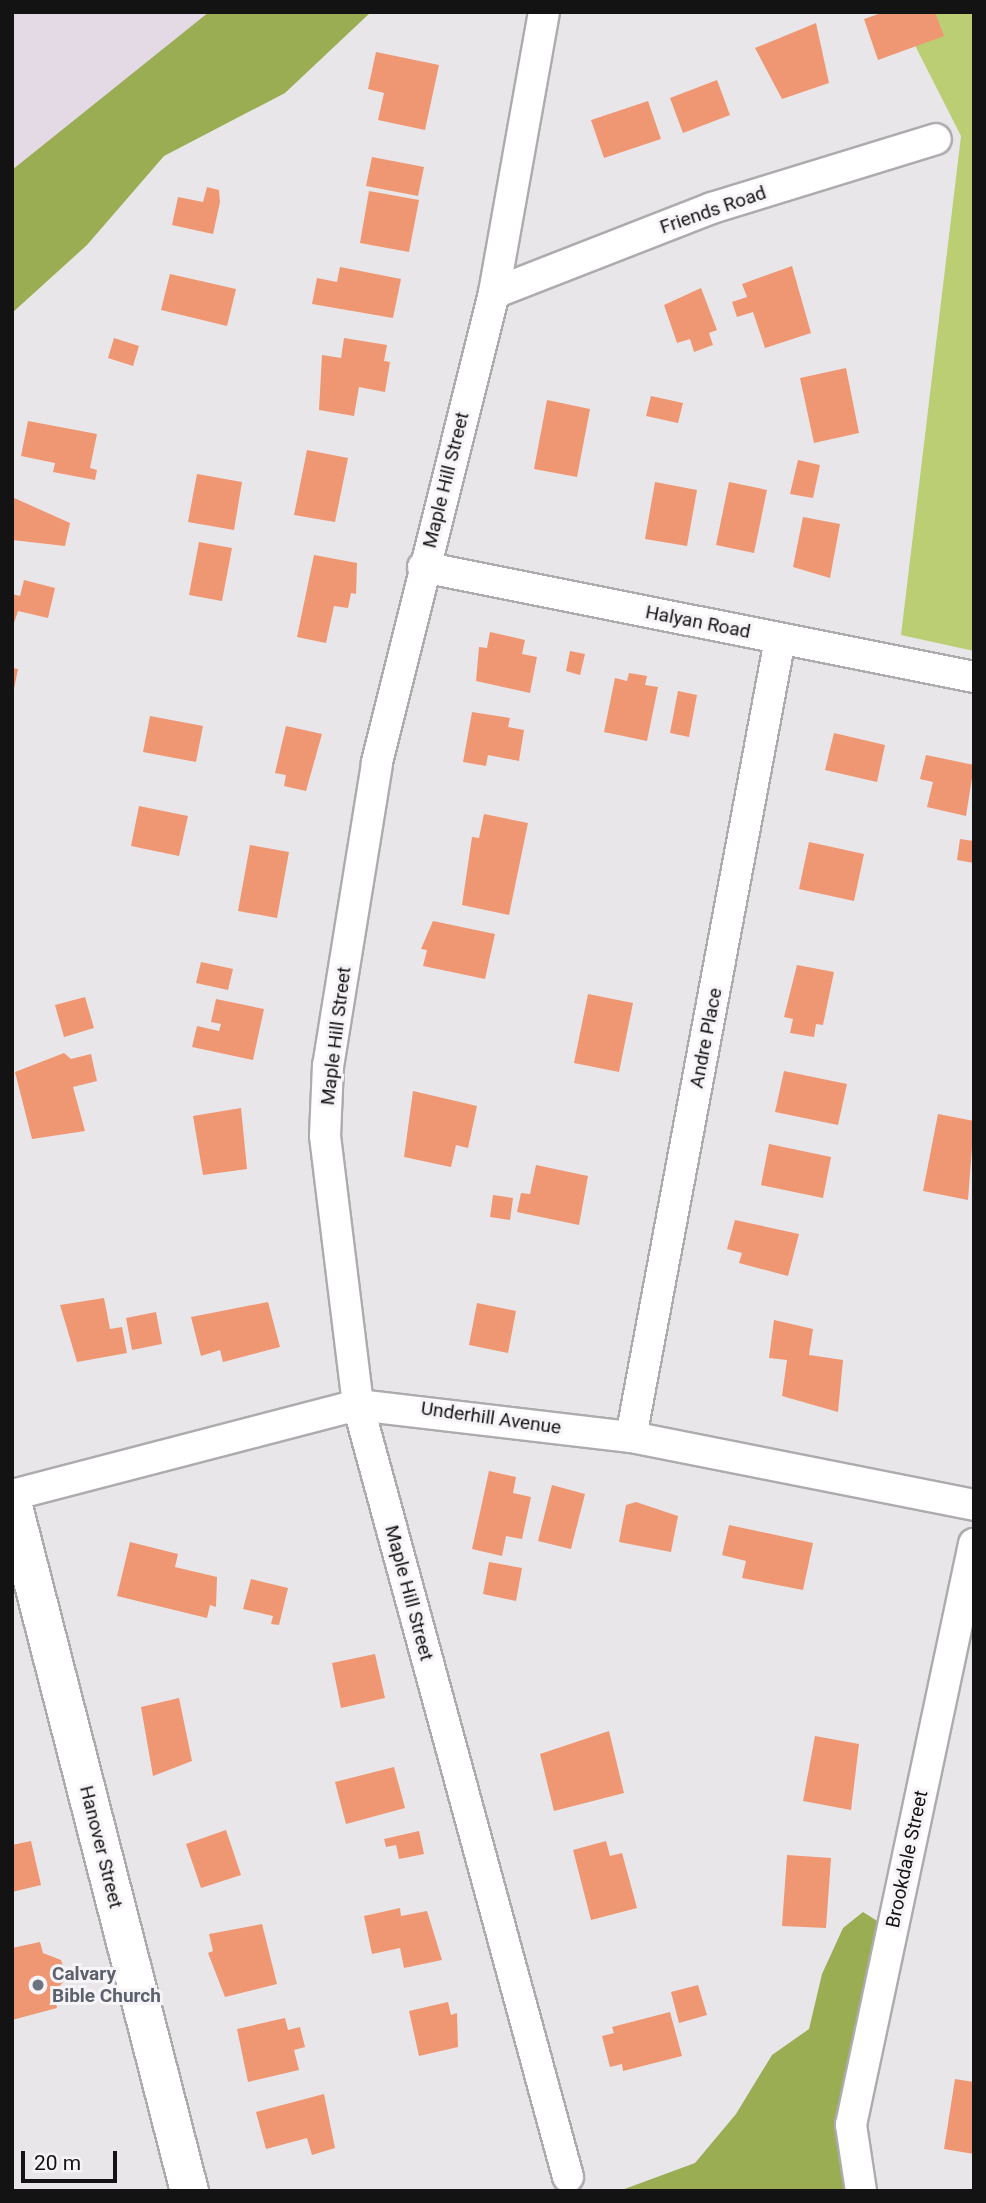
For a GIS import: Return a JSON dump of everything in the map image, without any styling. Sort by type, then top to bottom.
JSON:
[{"type":"street","name":"Maple Hill Street","points":[[544,12],[494,293],[423,567],[377,764],[328,1065],[326,1136],[358,1405],[568,2177]]},
{"type":"street","name":"Friends Road","points":[[494,293],[712,208],[936,139]]},
{"type":"street","name":"Halyan Road","points":[[423,567],[974,677]]},
{"type":"street","name":"Andre Place","points":[[631,1437],[780,639]]},
{"type":"street","name":"Underhill Avenue","points":[[12,1494],[358,1405],[631,1437],[974,1505]]},
{"type":"street","name":"Hanover Street","points":[[12,1502],[189,2191]]},
{"type":"street","name":"Brookdale Street","points":[[860,2183],[851,2125],[974,1544]]},
{"type":"shaded area","points":[[12,12],[268,12],[12,220]]},
{"type":"green space","points":[[209,12],[371,12],[285,93],[164,156],[87,245],[12,313],[12,170]]},
{"type":"green space","points":[[898,12],[974,12],[974,651],[901,635],[961,136]]},
{"type":"green space","points":[[863,1912],[882,1924],[850,2191],[619,2191],[695,2163],[736,2114],[772,2055],[809,2029],[822,1974],[843,1928]]},
{"type":"building","points":[[884,12],[935,12],[944,36],[878,60],[864,19]]},
{"type":"building","points":[[816,23],[829,83],[782,99],[755,48]]},
{"type":"building","points":[[376,52],[439,65],[425,130],[378,120],[384,93],[368,89]]},
{"type":"building","points":[[717,80],[730,115],[683,133],[670,98]]},
{"type":"building","points":[[648,101],[661,139],[604,158],[591,120]]},
{"type":"building","points":[[372,157],[424,167],[418,196],[366,186]]},
{"type":"building","points":[[207,187],[219,190],[220,202],[213,234],[172,225],[178,197],[203,202]]},
{"type":"building","points":[[369,191],[419,200],[409,252],[360,243]]},
{"type":"building","points":[[792,266],[811,333],[765,348],[753,312],[737,317],[732,302],[747,297],[742,284]]},
{"type":"building","points":[[340,267],[401,279],[393,318],[312,304],[317,278],[337,282]]},
{"type":"building","points":[[170,274],[236,289],[227,326],[161,310]]},
{"type":"building","points":[[701,288],[717,330],[709,333],[713,345],[694,352],[690,339],[677,343],[664,305]]},
{"type":"building","points":[[114,338],[139,346],[133,366],[108,358]]},
{"type":"building","points":[[344,338],[387,345],[384,361],[390,362],[385,392],[359,387],[354,416],[319,410],[322,355],[341,358]]},
{"type":"building","points":[[846,368],[859,433],[814,443],[800,378]]},
{"type":"building","points":[[651,396],[683,403],[678,423],[646,416]]},
{"type":"building","points":[[547,400],[590,409],[577,477],[534,469]]},
{"type":"building","points":[[28,421],[97,434],[90,468],[97,470],[95,480],[53,472],[55,463],[21,456]]},
{"type":"building","points":[[307,450],[348,458],[335,522],[294,515]]},
{"type":"building","points":[[798,460],[820,465],[813,498],[790,494]]},
{"type":"building","points":[[197,474],[242,482],[234,530],[188,522]]},
{"type":"building","points":[[655,482],[697,490],[687,546],[645,539]]},
{"type":"building","points":[[729,482],[767,490],[754,553],[716,545]]},
{"type":"building","points":[[12,497],[70,523],[65,546],[12,540]]},
{"type":"building","points":[[803,517],[840,524],[830,578],[793,567]]},
{"type":"building","points":[[199,542],[232,548],[222,601],[189,595]]},
{"type":"building","points":[[314,555],[357,563],[356,594],[351,593],[348,608],[334,606],[326,643],[297,637]]},
{"type":"building","points":[[24,580],[55,588],[48,618],[18,611],[12,629],[12,594],[20,596]]},
{"type":"building","points":[[490,632],[525,640],[522,654],[537,657],[530,693],[476,681],[479,647],[487,648]]},
{"type":"building","points":[[570,651],[585,654],[580,675],[566,671]]},
{"type":"building","points":[[12,668],[18,669],[14,689],[12,689]]},
{"type":"building","points":[[629,673],[647,676],[645,685],[658,687],[647,741],[604,732],[615,678],[627,681]]},
{"type":"building","points":[[678,691],[697,695],[689,737],[670,733]]},
{"type":"building","points":[[472,712],[510,718],[508,727],[524,730],[519,761],[488,755],[486,766],[463,762]]},
{"type":"building","points":[[150,716],[203,726],[196,762],[143,752]]},
{"type":"building","points":[[286,726],[322,734],[306,791],[284,786],[286,775],[275,773]]},
{"type":"building","points":[[834,733],[885,745],[877,782],[825,770]]},
{"type":"building","points":[[926,755],[974,765],[966,816],[927,807],[933,782],[920,779]]},
{"type":"building","points":[[139,806],[188,816],[179,856],[131,846]]},
{"type":"building","points":[[484,814],[528,823],[509,915],[462,905],[472,837],[479,838]]},
{"type":"building","points":[[960,839],[974,841],[974,863],[957,860]]},
{"type":"building","points":[[809,842],[864,854],[854,901],[799,889]]},
{"type":"building","points":[[250,845],[289,852],[277,918],[238,911]]},
{"type":"building","points":[[433,921],[495,934],[485,979],[423,966],[427,950],[421,949]]},
{"type":"building","points":[[201,962],[233,969],[228,990],[196,983]]},
{"type":"building","points":[[797,965],[834,972],[823,1025],[816,1024],[814,1037],[790,1033],[793,1019],[784,1017]]},
{"type":"building","points":[[588,994],[633,1003],[619,1072],[574,1063]]},
{"type":"building","points":[[85,997],[94,1028],[64,1037],[55,1005]]},
{"type":"building","points":[[216,999],[264,1009],[253,1060],[192,1047],[197,1026],[219,1031],[221,1024],[211,1022]]},
{"type":"building","points":[[64,1053],[71,1059],[91,1054],[97,1081],[73,1087],[85,1131],[32,1139],[15,1072]]},
{"type":"building","points":[[784,1071],[847,1084],[838,1125],[775,1112]]},
{"type":"building","points":[[413,1091],[477,1106],[468,1148],[456,1145],[451,1167],[404,1157]]},
{"type":"building","points":[[241,1108],[247,1169],[203,1175],[193,1116]]},
{"type":"building","points":[[938,1114],[974,1121],[968,1200],[923,1191]]},
{"type":"building","points":[[769,1144],[831,1157],[823,1198],[761,1185]]},
{"type":"building","points":[[536,1165],[588,1176],[579,1225],[517,1212],[521,1193],[530,1194]]},
{"type":"building","points":[[493,1195],[513,1198],[510,1220],[490,1217]]},
{"type":"building","points":[[735,1220],[799,1234],[788,1276],[739,1263],[742,1253],[727,1249]]},
{"type":"building","points":[[104,1298],[110,1329],[122,1327],[127,1353],[77,1362],[60,1305]]},
{"type":"building","points":[[268,1302],[280,1347],[223,1362],[220,1350],[201,1356],[191,1317]]},
{"type":"building","points":[[477,1303],[516,1311],[508,1353],[469,1345]]},
{"type":"building","points":[[156,1312],[162,1344],[132,1350],[126,1318]]},
{"type":"building","points":[[774,1320],[813,1329],[809,1355],[843,1360],[838,1412],[782,1396],[787,1360],[769,1358]]},
{"type":"building","points":[[489,1471],[516,1477],[513,1493],[531,1497],[522,1539],[506,1536],[502,1556],[472,1549]]},
{"type":"building","points":[[552,1485],[585,1494],[571,1549],[538,1541]]},
{"type":"building","points":[[636,1502],[678,1516],[671,1552],[619,1542],[626,1505]]},
{"type":"building","points":[[729,1525],[813,1543],[803,1590],[742,1578],[746,1561],[722,1555]]},
{"type":"building","points":[[130,1542],[178,1554],[175,1567],[217,1577],[216,1607],[210,1605],[207,1618],[117,1596]]},
{"type":"building","points":[[489,1562],[522,1568],[516,1601],[483,1594]]},
{"type":"building","points":[[251,1579],[288,1588],[279,1625],[271,1624],[273,1616],[243,1609]]},
{"type":"building","points":[[375,1654],[385,1698],[341,1708],[332,1663]]},
{"type":"building","points":[[179,1698],[192,1761],[153,1776],[141,1707]]},
{"type":"building","points":[[609,1731],[624,1793],[554,1811],[540,1754]]},
{"type":"building","points":[[815,1736],[859,1744],[851,1810],[803,1801]]},
{"type":"building","points":[[394,1767],[405,1808],[346,1824],[335,1782]]},
{"type":"building","points":[[226,1830],[241,1875],[201,1888],[186,1844]]},
{"type":"building","points":[[419,1831],[424,1854],[399,1859],[396,1845],[386,1847],[384,1839]]},
{"type":"building","points":[[31,1841],[41,1885],[12,1892],[12,1845]]},
{"type":"building","points":[[606,1841],[610,1856],[622,1853],[637,1908],[591,1920],[573,1850]]},
{"type":"building","points":[[787,1855],[831,1858],[826,1928],[782,1926]]},
{"type":"building","points":[[400,1908],[401,1916],[427,1911],[442,1960],[404,1968],[400,1948],[372,1954],[364,1916]]},
{"type":"building","points":[[262,1924],[277,1984],[225,1997],[208,1953],[213,1951],[209,1934]]},
{"type":"building","name":"Calvary Bible Church","points":[[40,1942],[43,1953],[61,1960],[67,1978],[54,1992],[57,2008],[12,2020],[12,1948]]},
{"type":"building","points":[[698,1985],[707,2015],[679,2023],[671,1992]]},
{"type":"building","points":[[448,2002],[451,2015],[457,2013],[458,2047],[419,2056],[409,2011]]},
{"type":"building","points":[[670,2012],[682,2056],[623,2071],[622,2064],[610,2067],[602,2036],[614,2033],[612,2027]]},
{"type":"building","points":[[285,2018],[288,2030],[300,2027],[305,2047],[294,2050],[299,2070],[248,2082],[237,2029]]},
{"type":"building","points":[[955,2079],[974,2082],[974,2154],[944,2149]]},
{"type":"building","points":[[324,2094],[335,2148],[312,2155],[307,2138],[266,2149],[256,2112]]},
{"type":"place","name":"Calvary Bible Church","points":[[38,1985]]}]
